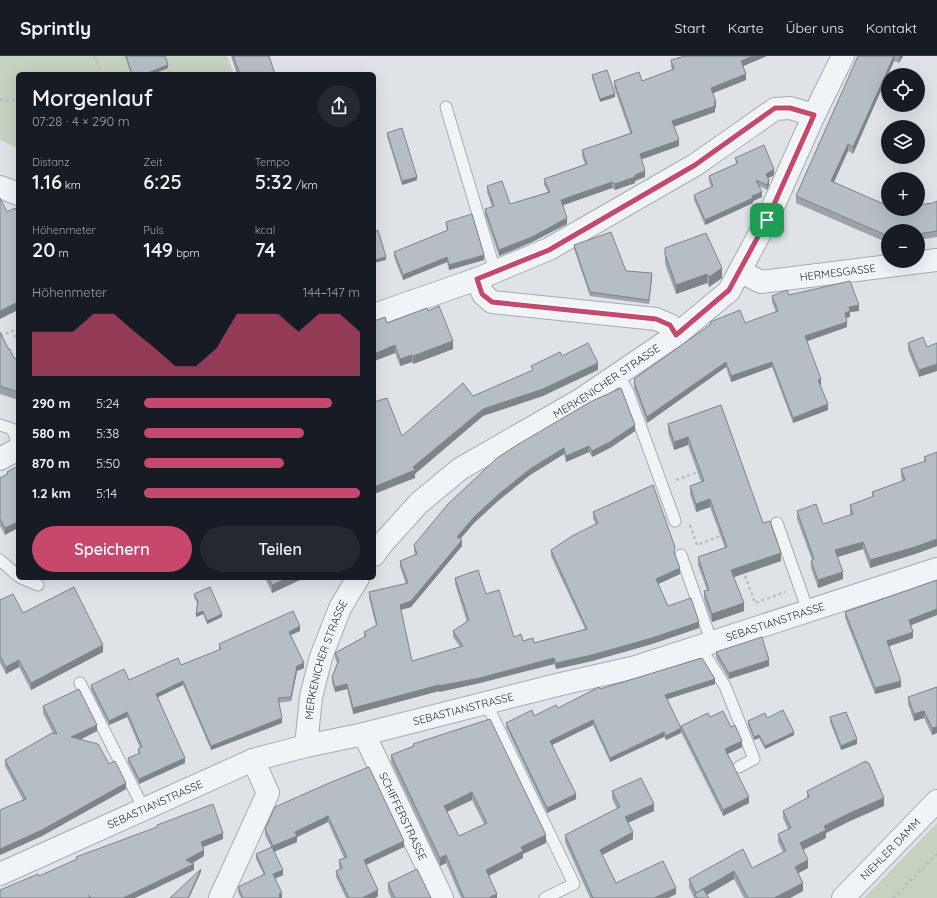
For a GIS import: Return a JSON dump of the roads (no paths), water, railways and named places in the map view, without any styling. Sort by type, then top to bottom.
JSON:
[{"type":"street","name":"MERKENICHER STRASSE","points":[[376,552],[419,504],[460,469],[580,400],[676,335],[729,290],[767,220],[814,115],[843,56]]},
{"type":"street","points":[[376,314],[486,275],[549,250],[695,165],[775,108],[790,108],[814,115]]},
{"type":"street","points":[[0,186],[16,193]]},
{"type":"street","name":"HERMESGASSE","points":[[740,271],[760,282],[937,260]]},
{"type":"street","points":[[486,275],[482,294],[492,302],[656,319],[670,325],[676,335]]},
{"type":"street","points":[[0,459],[16,450]]},
{"type":"street","name":"SEBASTIANSTRASSE","points":[[0,874],[253,760],[636,667],[937,569]]},
{"type":"street","name":"MERKENICHER STRASSE","points":[[306,746],[311,697],[321,656],[340,608],[357,580]]},
{"type":"street","name":"SCHIFFERSTRASSE","points":[[364,734],[442,898]]},
{"type":"street","points":[[220,898],[268,793],[253,760]]},
{"type":"street","name":"NIEHLER DAMM","points":[[843,898],[937,801]]},
{"type":"lane","points":[[446,107],[486,275]]},
{"type":"lane","points":[[618,374],[628,392],[675,521]]},
{"type":"lane","points":[[0,425],[12,429],[16,438]]},
{"type":"lane","points":[[777,523],[808,611]]},
{"type":"lane","points":[[681,555],[706,645],[725,686],[754,759],[739,766]]},
{"type":"lane","points":[[0,560],[16,574]]},
{"type":"lane","points":[[25,580],[38,585]]},
{"type":"lane","points":[[80,683],[144,809]]},
{"type":"lane","points":[[486,703],[574,884],[546,898]]}]
